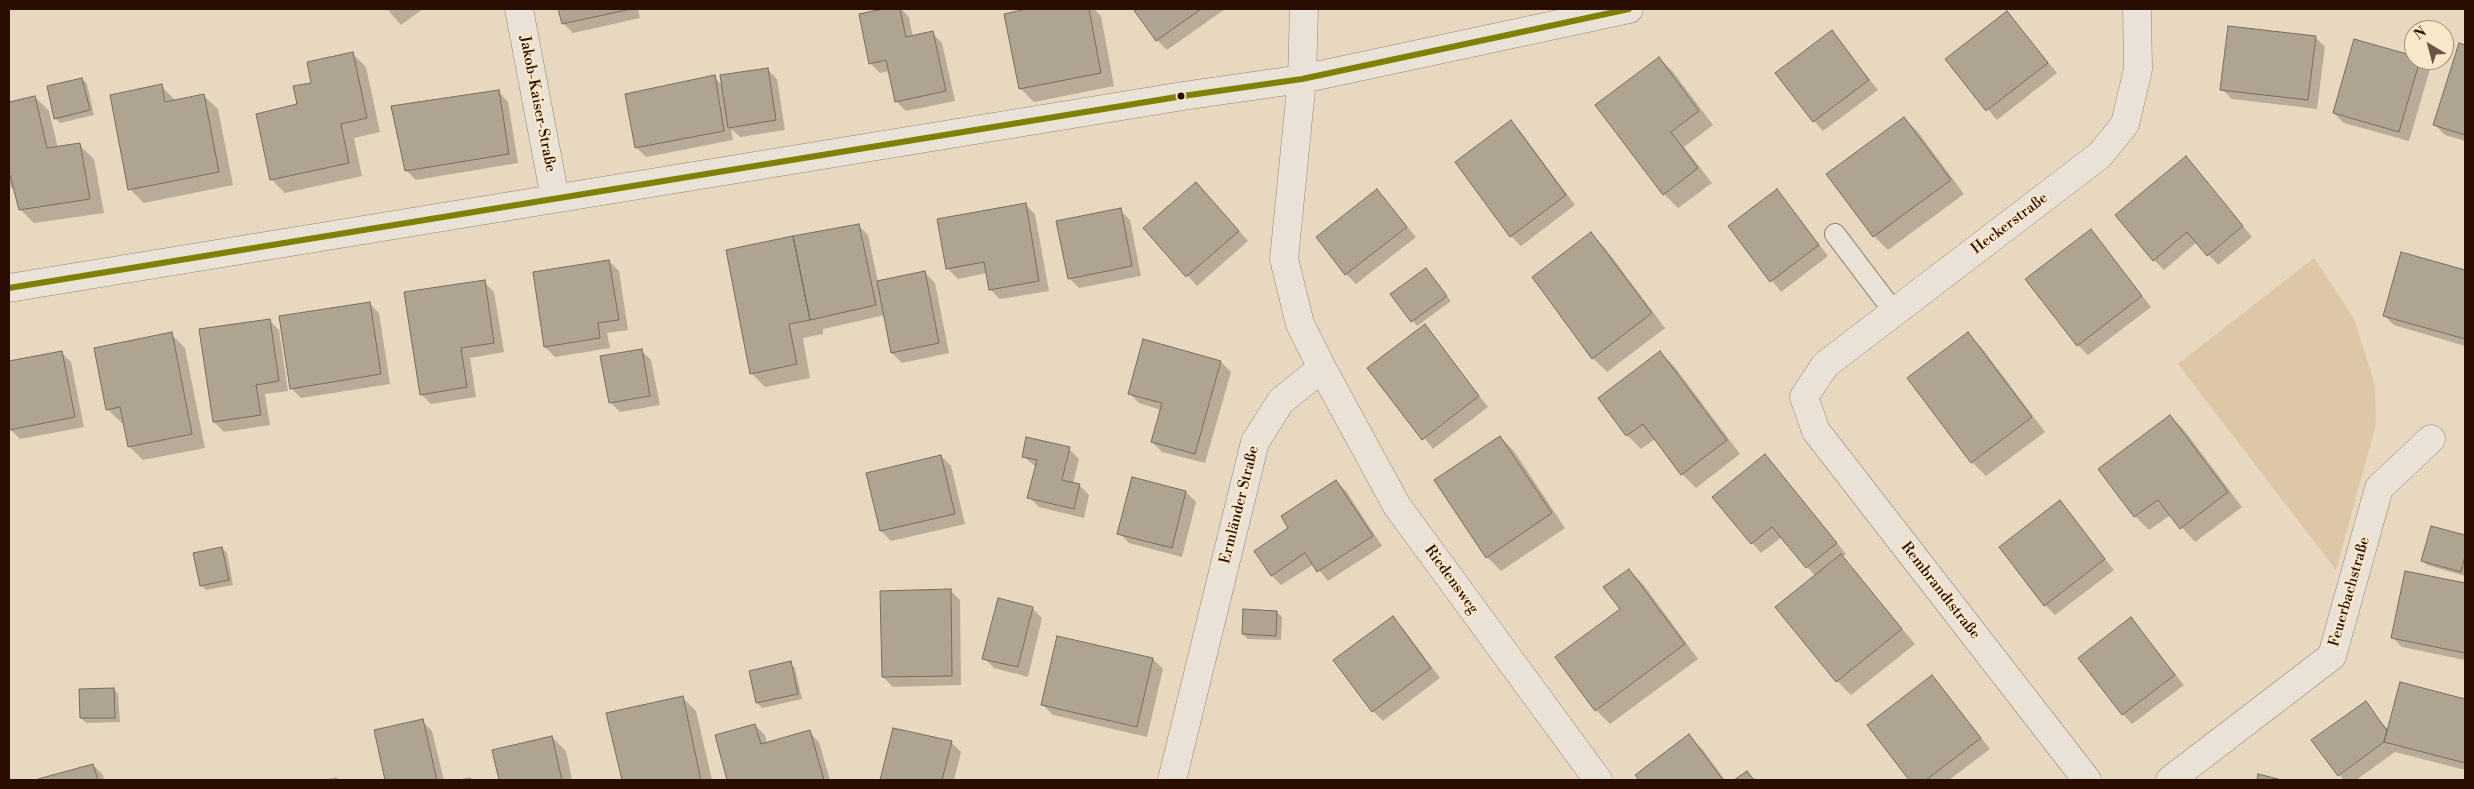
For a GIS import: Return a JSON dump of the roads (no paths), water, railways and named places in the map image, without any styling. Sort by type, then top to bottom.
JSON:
[{"type":"street","name":"Jakob-Kaiser-Straße","points":[[519,9],[555,198]]},
{"type":"street","points":[[1304,9],[1302,79],[1284,259],[1300,324],[1322,368]]},
{"type":"street","points":[[9,288],[1173,98],[1302,79],[1629,9]]},
{"type":"street","name":"Heckerstraße","points":[[1804,396],[1825,365],[2100,155],[2125,124],[2138,69],[2138,9]]},
{"type":"street","name":"Ermländer Straße","points":[[1172,780],[1255,442],[1281,400],[1322,368]]},
{"type":"street","name":"Riedensweg","points":[[1322,368],[1397,506],[1598,780]]},
{"type":"street","name":"Rembrandtstraße","points":[[1804,396],[1816,431],[2087,780]]},
{"type":"street","name":"Feuerbachstraße","points":[[2170,780],[2332,656],[2379,488],[2431,439]]},
{"type":"lane","points":[[1835,234],[1894,312]]}]
